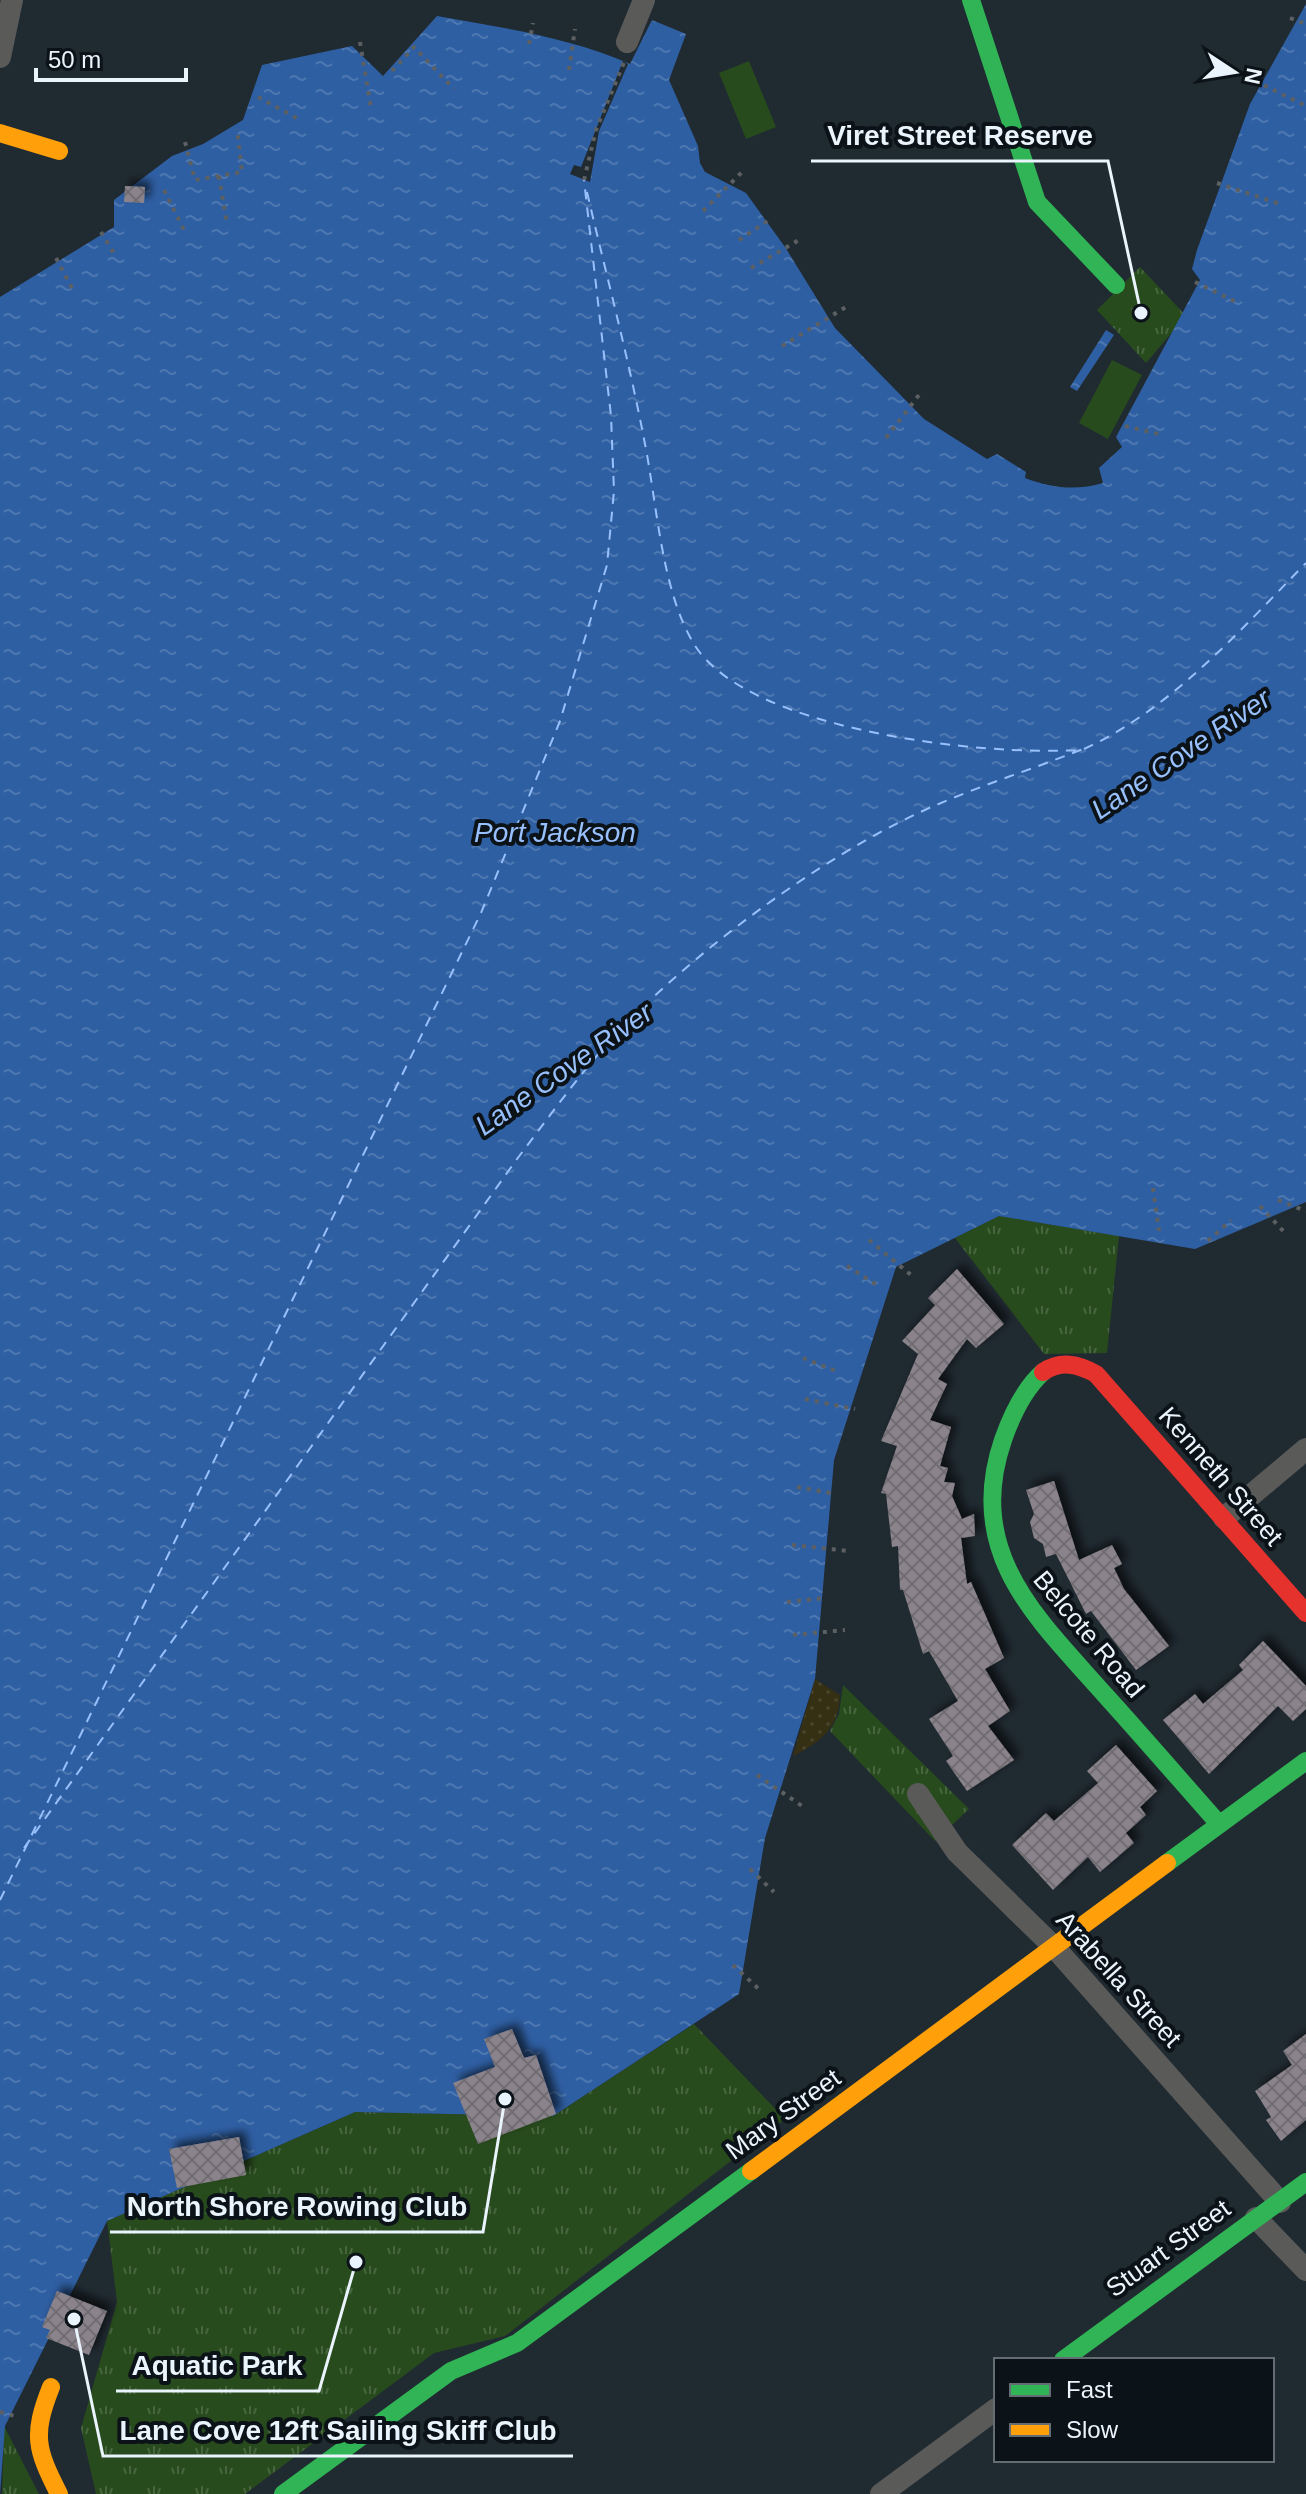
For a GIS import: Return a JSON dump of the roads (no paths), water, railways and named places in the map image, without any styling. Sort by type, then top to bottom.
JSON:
[{"type":"street","points":[[0,57],[12,0]]},
{"type":"street","points":[[627,42],[644,0]]},
{"type":"street","points":[[971,0],[1037,202],[1116,285]]},
{"type":"street","points":[[0,133],[59,151]]},
{"type":"street","name":"Belcote Road","points":[[1096,1374],[1082,1365],[1047,1367],[1010,1419],[1000,1440],[991,1495],[997,1540],[1011,1580],[1040,1622],[1219,1824]]},
{"type":"street","name":"Kenneth Street","points":[[1096,1374],[1306,1613]]},
{"type":"street","points":[[1224,1518],[1306,1449]]},
{"type":"street","name":"Mary Street","points":[[283,2494],[451,2371],[517,2343],[1306,1761]]},
{"type":"street","name":"Arabella Street","points":[[918,1794],[957,1852],[1055,1948],[1280,2202]]},
{"type":"street","name":"Stuart Street","points":[[1066,2358],[1306,2182]]},
{"type":"street","points":[[1256,2218],[1306,2270]]},
{"type":"street","points":[[51,2387],[37,2422],[35,2447],[59,2494]]},
{"type":"street","points":[[881,2494],[994,2410]]},
{"type":"water","name":"Port Jackson","points":[[1306,4],[1306,1202],[1195,1249],[999,1216],[896,1267],[834,1460],[815,1679],[765,1838],[739,1994],[553,2116],[355,2112],[107,2221],[5,2426],[0,2494],[0,297],[114,227],[114,200],[172,156],[203,144],[243,120],[262,65],[352,46],[383,76],[437,16],[559,40],[630,64],[652,20],[686,34],[669,80],[698,146],[700,163],[705,172],[746,193],[785,247],[835,328],[924,419],[987,459],[997,454],[1026,472],[1025,478],[1044,484],[1074,488],[1103,483],[1099,468],[1122,447],[1116,437],[1200,280],[1192,269],[1197,250],[1250,104]]},
{"type":"water","points":[[1106,330],[1114,335],[1077,391],[1070,387]]},
{"type":"place","name":"Viret Street Reserve","points":[[1141,313]]},
{"type":"place","name":"North Shore Rowing Club","points":[[505,2099]]},
{"type":"place","name":"Aquatic Park","points":[[356,2262]]},
{"type":"place","name":"Lane Cove 12ft Sailing Skiff Club","points":[[74,2319]]},
{"type":"water label","name":"Lane Cove River","points":[[1181,754]]},
{"type":"water label","name":"Lane Cove River","points":[[564,1069]]}]
